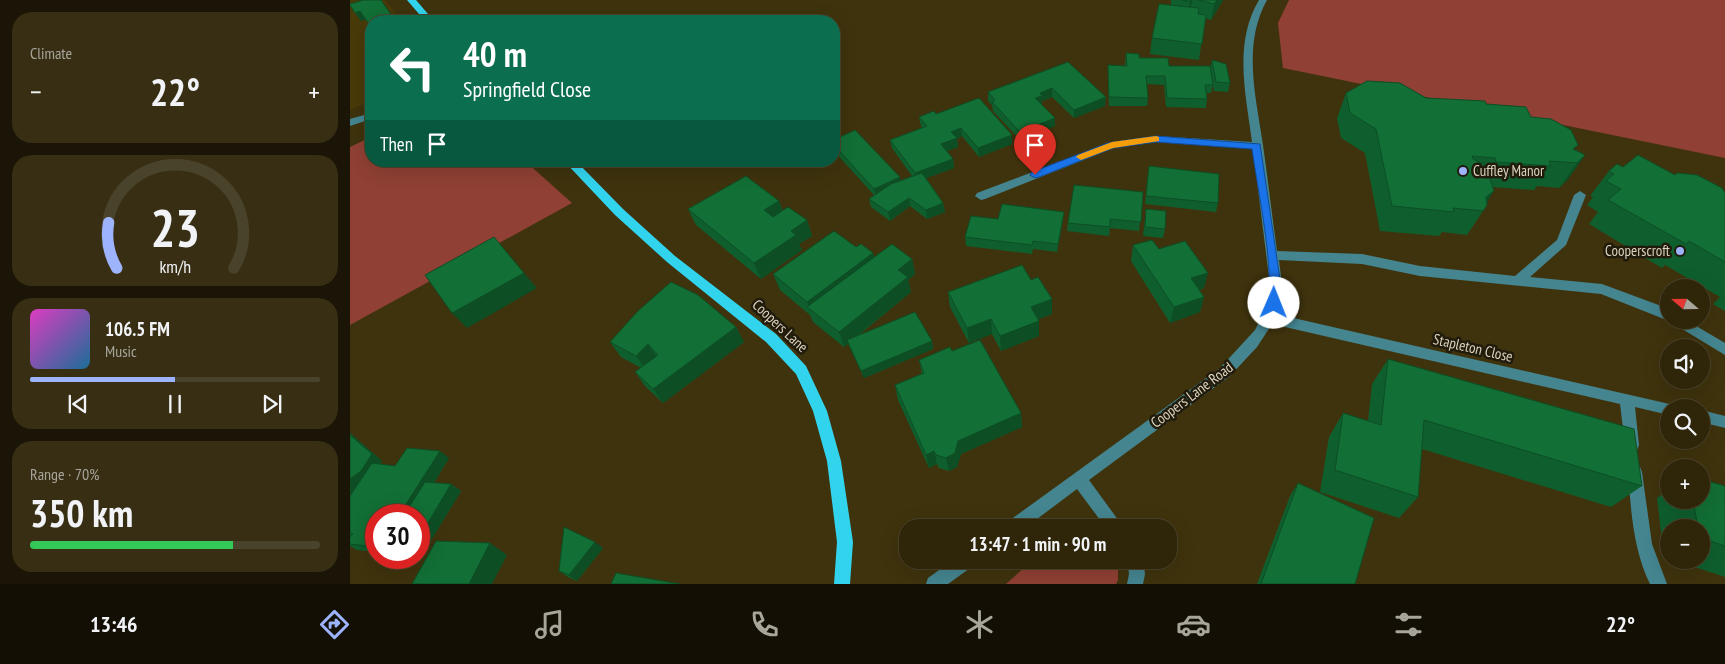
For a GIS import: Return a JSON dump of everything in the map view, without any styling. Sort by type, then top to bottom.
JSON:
[{"type":"main road","points":[[410,0],[424,15]]},
{"type":"main road","name":"Coopers Lane","points":[[575,167],[619,212],[671,259],[771,338],[801,370],[820,411],[834,461],[845,542],[842,584]]},
{"type":"street","name":"Coopers Lane Road","points":[[1024,519],[1225,372],[1252,345],[1269,318],[1274,303],[1276,286],[1247,68],[1247,50],[1250,33],[1258,8],[1263,0]]},
{"type":"street","points":[[350,124],[365,118]]},
{"type":"street","points":[[981,196],[1112,145],[1156,139],[1257,146]]},
{"type":"street","points":[[1518,280],[1562,242],[1580,194]]},
{"type":"street","points":[[1272,255],[1362,259],[1420,271],[1602,290],[1660,311]]},
{"type":"street","name":"Stapleton Close","points":[[1269,318],[1660,407]]},
{"type":"street","points":[[1690,329],[1725,350]]},
{"type":"street","points":[[1627,400],[1643,542],[1651,570],[1659,584]]},
{"type":"street","points":[[1710,418],[1725,422]]},
{"type":"street","points":[[1079,479],[1109,519]]},
{"type":"street","points":[[934,584],[955,569]]},
{"type":"street","points":[[1135,584],[1137,569]]},
{"type":"shaded area","points":[[350,0],[385,0],[397,15],[365,15],[365,104],[350,110]]},
{"type":"shaded area","points":[[1289,0],[1725,0],[1725,158],[1283,68],[1278,23]]},
{"type":"shaded area","points":[[365,140],[365,167],[532,167],[572,203],[350,325],[350,147]]},
{"type":"shaded area","points":[[1023,569],[1118,569],[1116,584],[1006,584]]},
{"type":"building","points":[[363,0],[381,0],[391,15],[365,15],[365,18],[360,11],[355,13],[350,4]]},
{"type":"building","points":[[1198,0],[1217,0],[1214,4]]},
{"type":"building","points":[[1159,4],[1199,8],[1198,14],[1206,15],[1202,44],[1152,38]]},
{"type":"building","points":[[1126,53],[1139,54],[1139,58],[1168,58],[1169,66],[1210,66],[1213,85],[1205,85],[1207,99],[1167,98],[1165,76],[1146,76],[1148,98],[1109,97],[1108,65],[1127,66]]},
{"type":"building","points":[[1212,60],[1226,64],[1230,83],[1216,82]]},
{"type":"building","points":[[1068,62],[1106,97],[1074,110],[1052,88],[1040,93],[1042,96],[1035,98],[1055,118],[1020,132],[992,102],[995,100],[988,92]]},
{"type":"building","name":"Cuffley Manor","points":[[1367,81],[1400,83],[1426,98],[1485,101],[1486,104],[1526,107],[1531,117],[1551,119],[1571,130],[1578,145],[1573,149],[1585,155],[1577,163],[1549,161],[1551,166],[1496,162],[1495,158],[1472,156],[1473,159],[1485,165],[1494,191],[1486,197],[1487,205],[1483,211],[1453,208],[1454,212],[1392,206],[1376,129],[1350,113],[1346,93]]},
{"type":"building","points":[[979,98],[1012,135],[978,148],[961,128],[951,132],[957,138],[941,144],[953,159],[915,173],[890,140],[927,126],[919,117],[934,111],[936,114]]},
{"type":"building","points":[[855,130],[900,177],[874,189],[840,152],[840,137]]},
{"type":"building","points":[[1638,155],[1675,175],[1677,173],[1697,175],[1722,188],[1725,193],[1725,262],[1689,241],[1686,244],[1608,200],[1621,189],[1606,181],[1614,174],[1609,171],[1617,164],[1623,167]]},
{"type":"building","points":[[1149,166],[1219,174],[1218,203],[1146,196]]},
{"type":"building","points":[[922,173],[943,203],[926,210],[909,198],[888,212],[869,199],[891,184]]},
{"type":"building","points":[[746,176],[779,201],[764,210],[773,217],[788,207],[807,220],[791,231],[796,235],[754,263],[688,209]]},
{"type":"building","points":[[1074,185],[1143,192],[1141,222],[1110,219],[1110,227],[1068,223]]},
{"type":"building","points":[[1002,204],[1064,212],[1058,244],[1033,241],[1032,245],[965,237],[971,216],[998,219]]},
{"type":"building","points":[[1146,209],[1166,211],[1165,229],[1145,227]]},
{"type":"building","points":[[834,231],[856,247],[861,244],[873,253],[807,302],[773,274]]},
{"type":"building","points":[[494,237],[524,273],[452,313],[425,275]]},
{"type":"building","points":[[1152,240],[1159,249],[1185,241],[1208,273],[1191,278],[1204,297],[1174,307],[1133,245]]},
{"type":"building","points":[[892,244],[912,259],[898,270],[908,277],[839,332],[807,307]]},
{"type":"building","points":[[1022,265],[1031,280],[1038,277],[1052,299],[1031,307],[1039,321],[1000,336],[991,319],[967,328],[948,292]]},
{"type":"building","points":[[671,282],[698,295],[736,327],[653,389],[635,372],[658,355],[648,344],[636,356],[610,342],[638,311]]},
{"type":"building","points":[[915,312],[932,341],[861,371],[847,340]]},
{"type":"building","points":[[980,340],[1021,413],[958,441],[955,453],[946,458],[936,455],[934,451],[926,455],[895,385],[924,373],[919,360],[950,347],[952,351]]},
{"type":"building","points":[[1388,359],[1634,429],[1642,486],[1424,420],[1418,497],[1335,470],[1343,413],[1381,425]]},
{"type":"building","points":[[350,435],[372,454],[361,471],[350,479]]},
{"type":"building","points":[[407,448],[440,451],[406,504],[365,504],[365,546],[350,544],[350,537],[353,534],[350,533],[350,496],[372,463],[395,466]]},
{"type":"building","points":[[425,482],[451,484],[430,519],[430,504],[411,504]]},
{"type":"building","points":[[1710,482],[1725,486],[1725,546],[1710,541],[1710,519],[1696,519],[1695,509],[1710,509]]},
{"type":"building","points":[[1298,483],[1374,518],[1355,584],[1261,584]]},
{"type":"building","points":[[564,527],[595,542],[569,575],[559,571]]},
{"type":"building","points":[[436,541],[490,543],[469,584],[412,584],[420,569],[430,569],[430,552]]},
{"type":"building","points":[[616,573],[680,584],[611,584]]},
{"type":"slow traffic","points":[[1081,157],[1112,145],[1156,139]]},
{"type":"place","name":"Cuffley Manor","points":[[1463,171]]},
{"type":"place","name":"Cooperscroft","points":[[1680,251]]},
{"type":"route","points":[[1035,175],[1112,145],[1156,139],[1257,146],[1276,286],[1274,303]]}]
